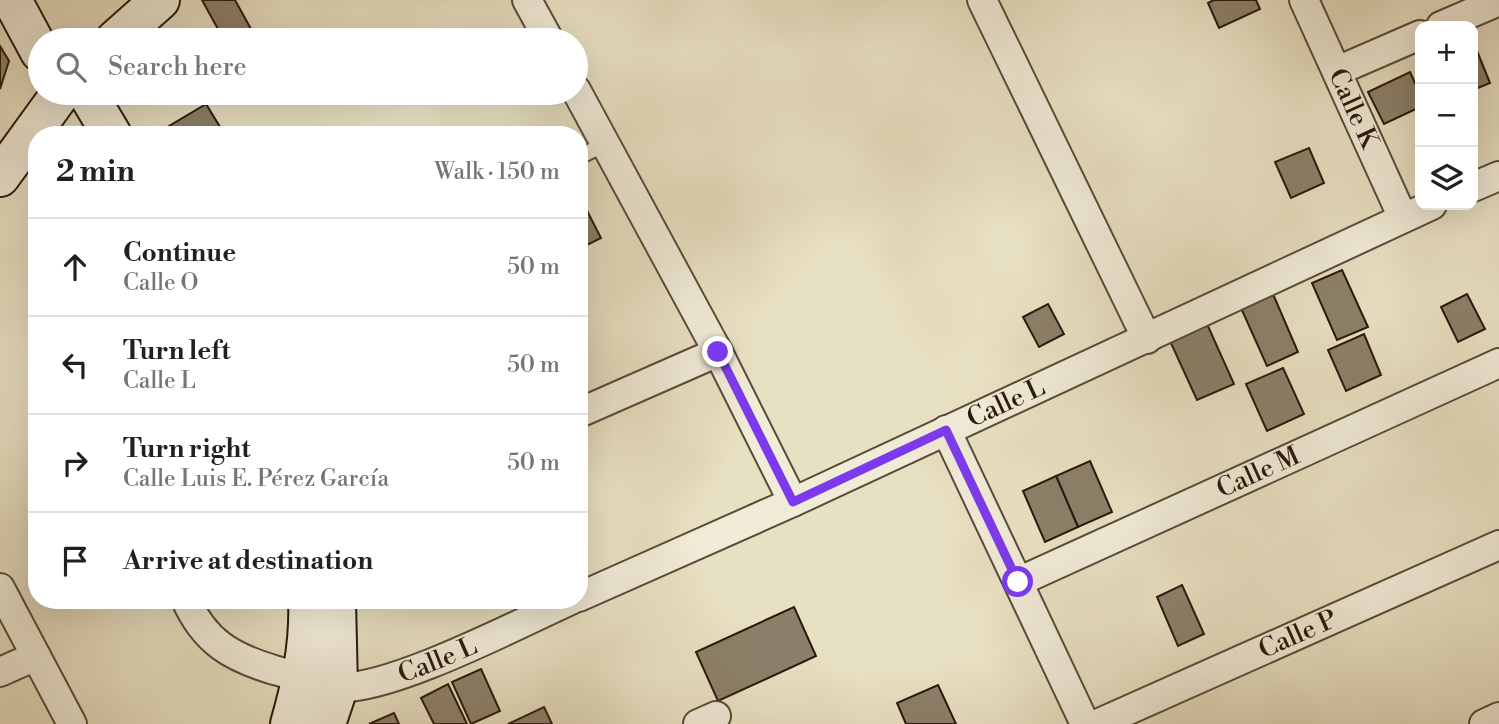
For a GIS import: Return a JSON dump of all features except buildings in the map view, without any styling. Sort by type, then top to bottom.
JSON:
[{"type":"street","points":[[12,0],[28,30]]},
{"type":"street","points":[[32,0],[49,28]]},
{"type":"street","points":[[128,28],[160,0]]},
{"type":"street","points":[[527,0],[542,28]]},
{"type":"street","points":[[982,0],[1147,339]]},
{"type":"street","name":"Calle K","points":[[1304,0],[1403,218]]},
{"type":"street","points":[[1453,21],[1499,1]]},
{"type":"street","points":[[1337,71],[1415,37]]},
{"type":"street","points":[[38,126],[53,105]]},
{"type":"street","points":[[68,105],[79,126]]},
{"type":"street","points":[[94,105],[107,126]]},
{"type":"street","points":[[584,105],[718,352],[793,502]]},
{"type":"street","points":[[0,177],[28,139]]},
{"type":"street","points":[[1478,185],[1499,176]]},
{"type":"street","name":"Calle L","points":[[588,593],[793,502],[1421,210]]},
{"type":"street","points":[[588,409],[718,352]]},
{"type":"street","name":"Calle M","points":[[1018,582],[1499,363]]},
{"type":"street","points":[[946,430],[1085,724]]},
{"type":"street","name":"Calle P","points":[[1097,724],[1499,545]]},
{"type":"street","points":[[0,589],[72,724]]},
{"type":"street","points":[[190,609],[194,618],[220,648],[255,664],[321,683]]},
{"type":"street","points":[[308,609],[327,724]]},
{"type":"street","points":[[290,724],[321,683],[335,609]]},
{"type":"street","name":"Calle L","points":[[321,683],[393,679],[551,609]]},
{"type":"street","points":[[0,672],[36,656]]},
{"type":"street","points":[[1484,724],[1499,717]]},
{"type":"lane","points":[[588,152],[605,144]]},
{"type":"route","points":[[718,352],[793,502],[946,430],[1018,582]]}]
